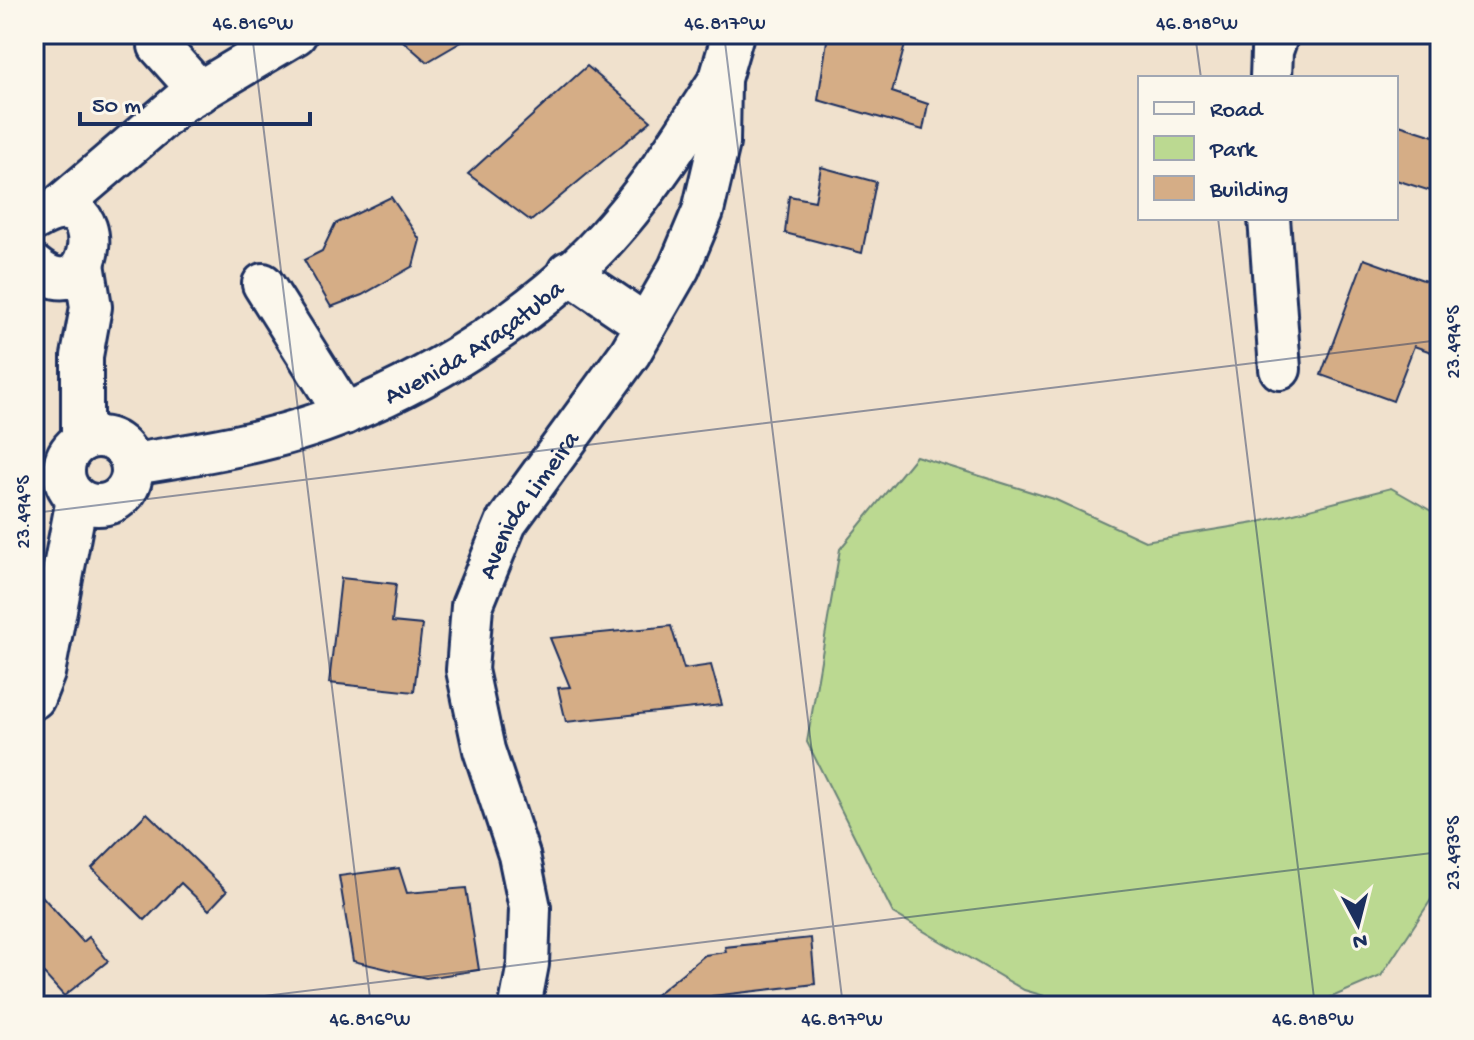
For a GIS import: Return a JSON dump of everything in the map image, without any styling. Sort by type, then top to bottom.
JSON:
[{"type":"street","points":[[45,216],[200,92],[296,34]]},
{"type":"street","name":"Avenida Limeira","points":[[520,1006],[528,964],[530,908],[519,855],[484,750],[467,670],[472,606],[506,523],[630,353],[679,268],[703,211],[719,143],[720,79],[733,34]]},
{"type":"street","points":[[1271,76],[1272,51],[1278,34]]},
{"type":"street","points":[[159,46],[200,92]]},
{"type":"street","name":"Avenida Araçatuba","points":[[133,464],[245,443],[345,414],[446,363],[520,317],[617,226],[669,158],[720,79]]},
{"type":"street","points":[[67,261],[132,144]]},
{"type":"street","points":[[45,216],[71,213],[84,223],[67,261]]},
{"type":"street","points":[[1269,220],[1280,369]]},
{"type":"street","points":[[67,261],[91,307],[82,356],[82,441]]},
{"type":"street","points":[[568,272],[646,325]]},
{"type":"street","points":[[263,284],[345,414]]},
{"type":"street","points":[[98,437],[113,440],[126,450],[133,464],[132,481],[124,495],[109,505],[93,506],[77,499],[67,486],[63,468],[69,452],[82,441],[98,437]]},
{"type":"street","points":[[34,698],[44,673],[77,499]]},
{"type":"green space","points":[[916,456],[1054,499],[1145,541],[1255,523],[1391,488],[1440,516],[1440,886],[1381,976],[1311,1006],[1079,1006],[1024,990],[893,913],[807,742],[840,549]]},
{"type":"building","points":[[395,34],[475,34],[427,62]]},
{"type":"building","points":[[828,34],[908,34],[892,92],[928,104],[923,130],[818,100]]},
{"type":"building","points":[[587,66],[651,121],[531,221],[468,174]]},
{"type":"building","points":[[1398,125],[1440,138],[1440,194],[1398,181]]},
{"type":"building","points":[[821,167],[876,182],[862,253],[785,233],[789,196],[815,201]]},
{"type":"building","points":[[391,197],[420,240],[413,266],[362,295],[331,307],[304,260],[322,251],[335,224]]},
{"type":"building","points":[[1364,259],[1440,286],[1440,355],[1414,346],[1393,401],[1321,375]]},
{"type":"building","points":[[341,578],[396,584],[392,622],[422,625],[414,692],[329,683]]},
{"type":"building","points":[[671,626],[684,669],[711,665],[722,705],[566,722],[558,688],[570,687],[550,638]]},
{"type":"building","points":[[147,813],[227,891],[209,910],[181,883],[145,920],[92,868]]},
{"type":"building","points":[[399,868],[407,893],[466,888],[479,970],[426,978],[353,961],[339,876]]},
{"type":"building","points":[[34,887],[83,942],[89,937],[108,961],[64,996],[34,963]]},
{"type":"building","points":[[811,938],[815,984],[712,996],[699,1006],[642,1006],[705,955],[726,952],[725,947]]}]
